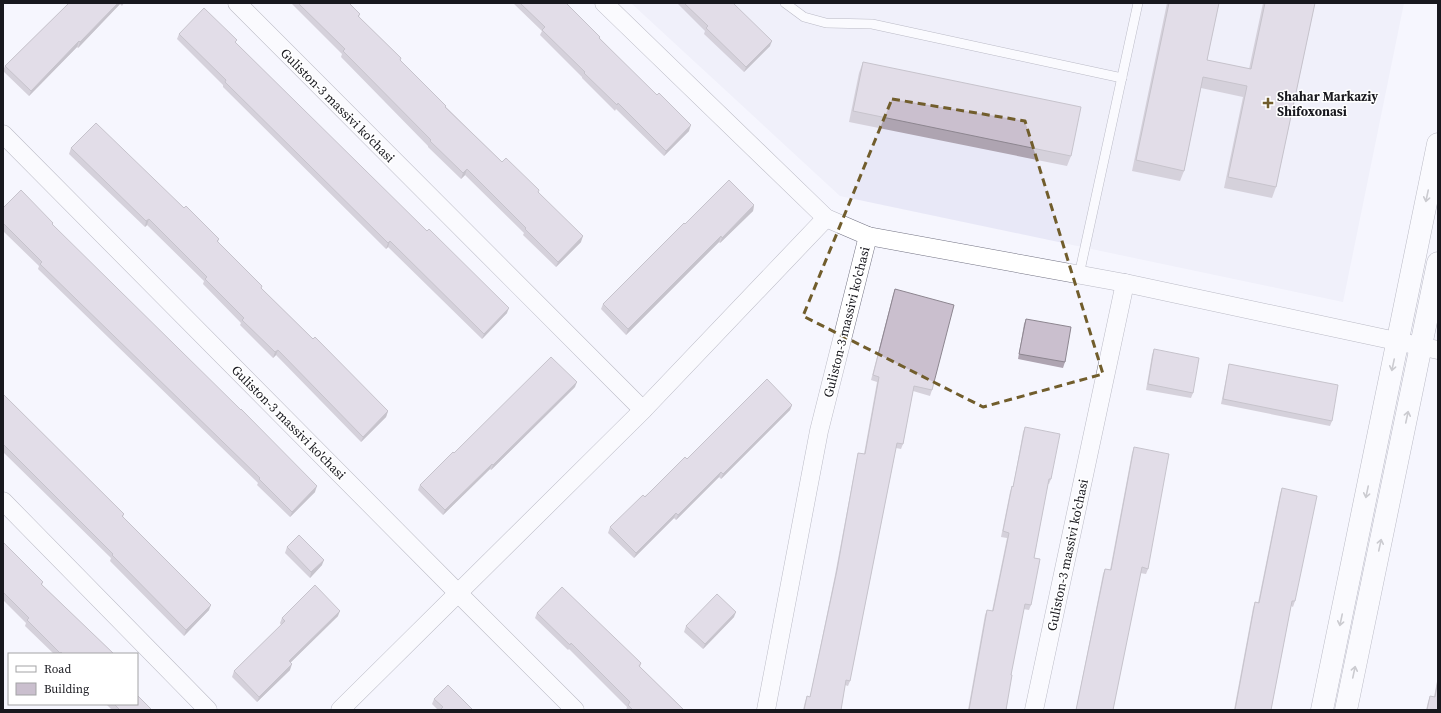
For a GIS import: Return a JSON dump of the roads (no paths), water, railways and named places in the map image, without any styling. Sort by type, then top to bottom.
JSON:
[{"type":"street","name":"Guliston-3 massivi ko'chasi","points":[[237,3],[643,410]]},
{"type":"street","name":"Guliston-3 massivi ko'chasi","points":[[604,3],[826,218],[868,236],[819,431],[766,710]]},
{"type":"street","name":"Guliston-3 massivi ko'chasi","points":[[3,134],[458,594],[575,710]]},
{"type":"street","points":[[1322,710],[1438,144]]},
{"type":"street","points":[[340,710],[643,410],[826,218]]},
{"type":"street","points":[[868,236],[1125,283],[1430,348]]},
{"type":"street","points":[[1346,710],[1430,348],[1438,263]]},
{"type":"street","name":"Guliston-3 massivi ko'chasi","points":[[1034,710],[1125,283]]},
{"type":"street","points":[[3,500],[208,710]]},
{"type":"lane","points":[[785,3],[804,17],[826,23],[872,24],[1122,78]]},
{"type":"lane","points":[[1079,275],[1138,3]]},
{"type":"place","name":"Shahar Markaziy Shifoxonasi","points":[[1268,103]]}]
